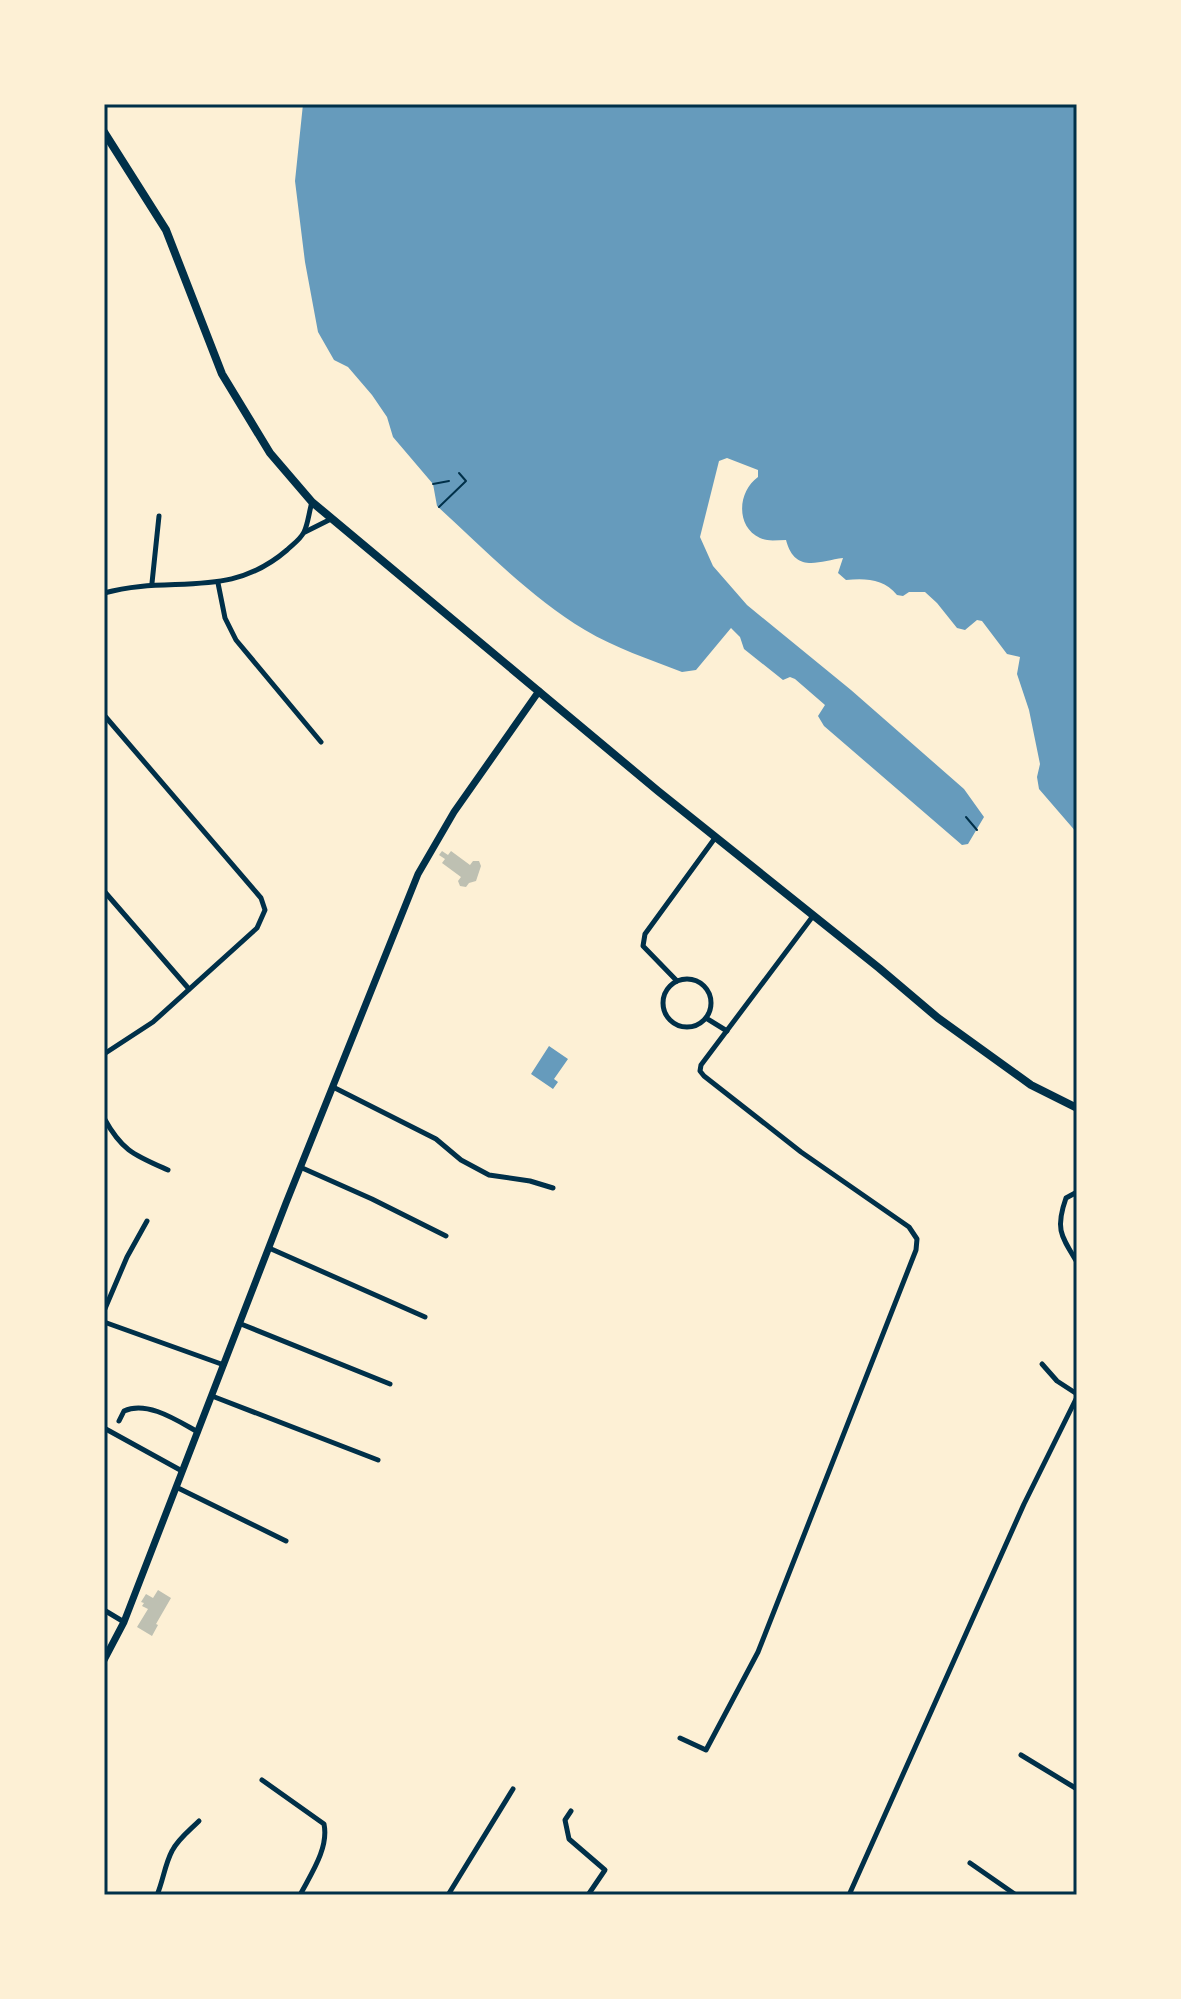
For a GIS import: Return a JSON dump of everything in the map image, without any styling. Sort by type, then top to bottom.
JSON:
[{"type":"highway","points":[[104,132],[166,230],[222,374],[270,453],[312,502],[715,838],[984,1053],[1031,1085],[1077,1108]]},
{"type":"main road","points":[[104,1660],[124,1622],[300,1167],[424,863],[454,812],[539,691]]},
{"type":"street","points":[[304,533],[312,502]]},
{"type":"street","points":[[152,583],[159,516]]},
{"type":"street","points":[[104,593],[152,583],[218,583],[256,572],[304,533],[331,519]]},
{"type":"street","points":[[218,583],[225,618],[236,640],[321,742]]},
{"type":"street","points":[[104,715],[261,898],[265,910],[257,928],[153,1022],[104,1054]]},
{"type":"street","points":[[677,981],[643,946],[642,941],[715,838]]},
{"type":"street","points":[[104,891],[189,989]]},
{"type":"street","points":[[680,1738],[706,1750],[758,1652],[916,1250],[917,1239],[909,1227],[801,1152],[700,1071],[701,1065],[813,915]]},
{"type":"street","points":[[692,980],[706,988],[711,1003],[706,1018],[693,1026],[677,1025],[666,1014],[663,999],[670,986],[677,981],[692,980]]},
{"type":"street","points":[[706,1018],[727,1031]]},
{"type":"street","points":[[333,1087],[436,1139],[461,1160],[489,1175],[553,1188]]},
{"type":"street","points":[[104,1118],[116,1140],[126,1149],[168,1170]]},
{"type":"street","points":[[300,1167],[446,1236]]},
{"type":"street","points":[[1077,1192],[1066,1198],[1059,1217],[1062,1238],[1077,1262]]},
{"type":"street","points":[[104,1311],[127,1257],[147,1221]]},
{"type":"street","points":[[269,1248],[425,1317]]},
{"type":"street","points":[[104,1322],[224,1365]]},
{"type":"street","points":[[241,1324],[390,1384]]},
{"type":"street","points":[[849,1895],[1024,1504],[1077,1396],[1057,1381],[1042,1364]]},
{"type":"street","points":[[212,1396],[378,1460]]},
{"type":"street","points":[[119,1421],[124,1411],[137,1406],[199,1432]]},
{"type":"street","points":[[104,1428],[183,1471]]},
{"type":"street","points":[[176,1487],[286,1541]]},
{"type":"street","points":[[104,1610],[124,1622]]},
{"type":"street","points":[[1021,1755],[1077,1789]]},
{"type":"street","points":[[262,1780],[324,1824],[327,1836],[300,1895]]},
{"type":"street","points":[[448,1895],[513,1789]]},
{"type":"street","points":[[571,1811],[565,1820],[569,1839],[605,1870],[588,1895]]},
{"type":"street","points":[[157,1895],[170,1853],[199,1821]]},
{"type":"street","points":[[970,1863],[1016,1895]]},
{"type":"path","points":[[439,507],[466,481],[459,473]]},
{"type":"path","points":[[433,484],[449,481]]},
{"type":"path","points":[[966,817],[977,830]]},
{"type":"water","points":[[303,104],[1077,104],[1077,833],[1039,789],[1037,777],[1040,764],[1029,710],[1017,674],[1020,657],[1007,654],[982,621],[977,620],[965,630],[957,628],[925,592],[909,592],[903,596],[874,581],[846,580],[838,573],[843,558],[809,563],[795,558],[786,540],[766,540],[752,533],[746,525],[742,508],[746,491],[758,477],[758,470],[727,458],[719,461],[700,537],[713,566],[747,605],[851,690],[964,789],[984,817],[968,844],[962,845],[824,726],[818,716],[825,705],[795,679],[790,677],[783,680],[744,649],[740,637],[731,628],[696,670],[682,672],[632,653],[585,630],[545,603],[437,506],[433,484],[393,437],[387,417],[372,395],[348,367],[334,360],[318,332],[295,181]]},
{"type":"water","points":[[549,1046],[568,1059],[554,1079],[558,1082],[553,1089],[531,1074]]},
{"type":"building","points":[[442,851],[448,855],[451,851],[470,865],[473,861],[479,861],[481,866],[476,881],[466,887],[460,886],[458,881],[461,877],[442,863],[445,859],[439,855]]},
{"type":"building","points":[[158,1590],[171,1598],[152,1636],[137,1627],[148,1609],[141,1602],[146,1594],[153,1598]]}]
